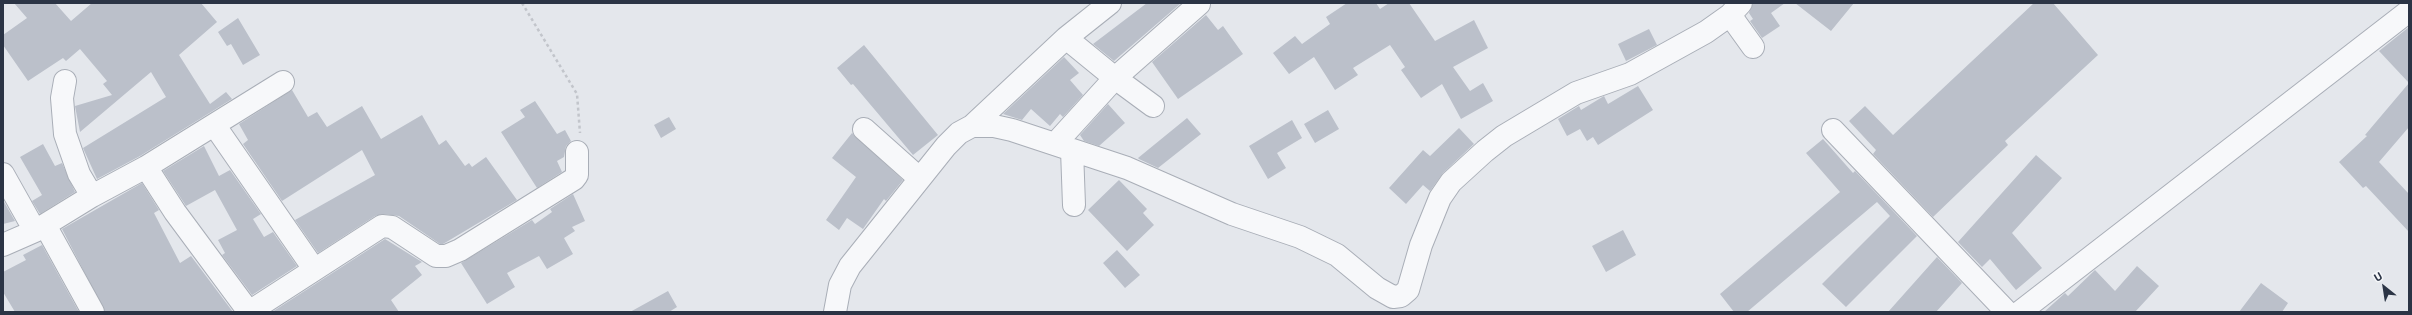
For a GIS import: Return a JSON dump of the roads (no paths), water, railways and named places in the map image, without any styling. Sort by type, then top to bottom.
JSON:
[{"type":"street","points":[[836,304],[850,266],[919,178],[950,142],[959,133],[972,126],[1066,38],[1110,3]]},
{"type":"street","points":[[1074,205],[1064,147],[1116,78],[1199,4]]},
{"type":"street","points":[[972,126],[1000,128],[1127,168],[1232,214],[1300,237],[1337,255],[1377,288],[1393,296],[1401,296],[1408,290],[1421,245],[1440,198],[1451,182],[1485,151],[1559,102],[1593,85],[1630,74],[1648,65],[1706,32],[1735,9],[1753,47]]},
{"type":"street","points":[[2020,312],[2409,11]]},
{"type":"street","points":[[1066,38],[1153,106]]},
{"type":"street","points":[[64,81],[62,98],[65,134],[79,174],[92,196]]},
{"type":"street","points":[[3,245],[40,228],[92,196],[146,167],[215,126],[283,82]]},
{"type":"street","points":[[215,126],[314,269]]},
{"type":"street","points":[[864,129],[919,178]]},
{"type":"street","points":[[1833,130],[2007,312]]},
{"type":"street","points":[[146,167],[175,212],[249,312],[382,226],[392,227],[436,256],[446,256],[460,250],[574,179],[577,175],[577,152]]},
{"type":"street","points":[[3,174],[40,228],[93,312]]}]
